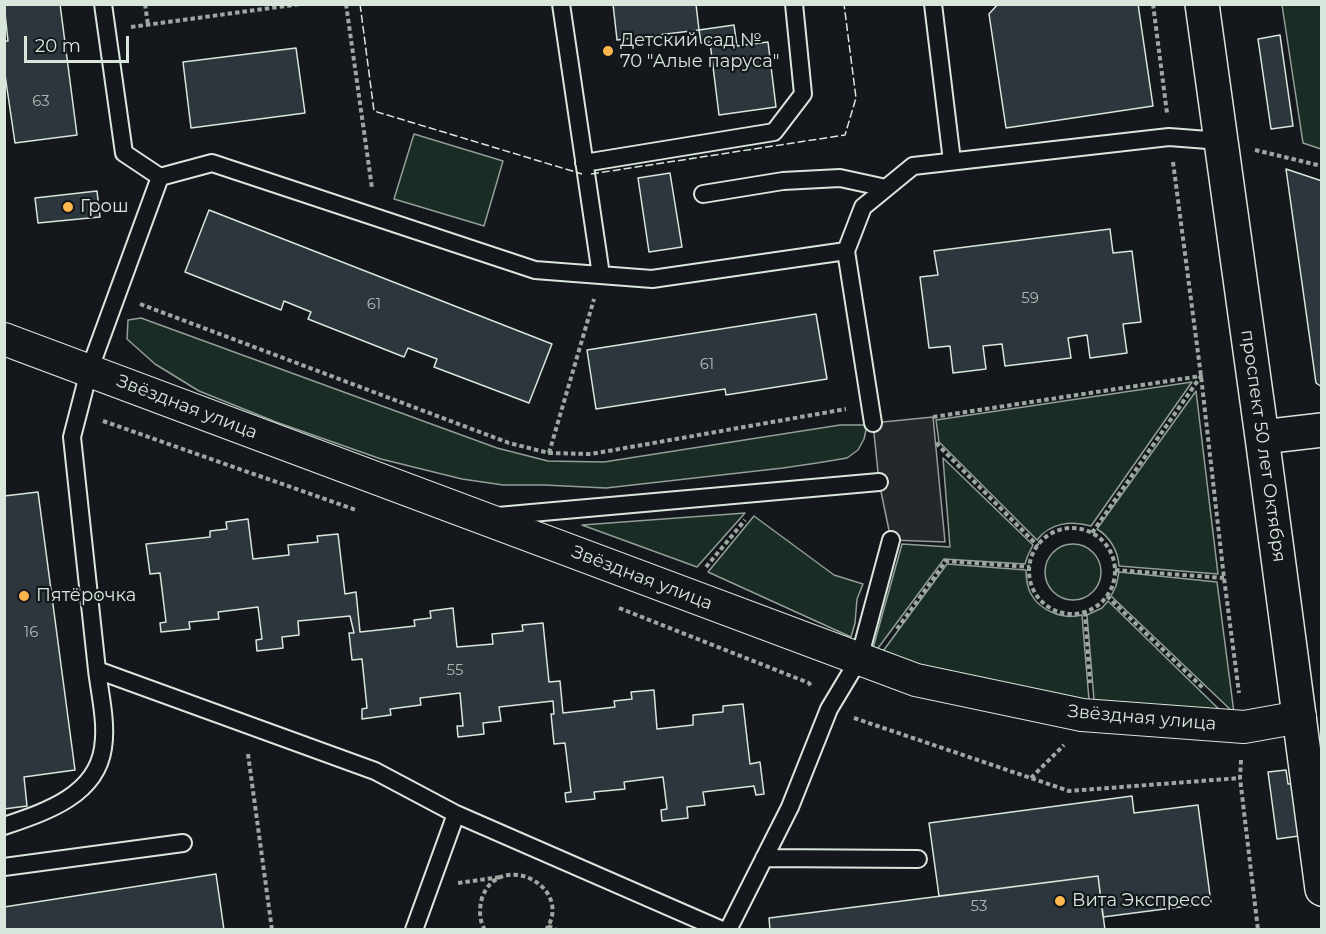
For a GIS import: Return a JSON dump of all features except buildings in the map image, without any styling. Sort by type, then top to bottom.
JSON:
[{"type":"street","name":"проспект 50 лет Октября","points":[[1202,4],[1322,889]]},
{"type":"street","name":"Звёздная улица","points":[[4,339],[916,680],[1082,715],[1244,727],[1300,717]]},
{"type":"street","points":[[1262,437],[1322,429]]},
{"type":"lane","points":[[103,4],[124,153],[160,177],[212,163],[535,270],[652,279],[846,251]]},
{"type":"lane","points":[[561,4],[601,275]]},
{"type":"lane","points":[[584,163],[774,132],[803,94],[794,4]]},
{"type":"lane","points":[[933,4],[952,161]]},
{"type":"lane","points":[[873,423],[846,251],[863,207],[913,166],[1169,137],[1221,141]]},
{"type":"lane","points":[[4,826],[30,817],[70,798],[85,786],[98,769],[104,747],[104,724],[72,437],[89,371],[160,177]]},
{"type":"lane","points":[[703,194],[783,181],[840,178],[886,188]]},
{"type":"lane","points":[[482,518],[879,482]]},
{"type":"lane","points":[[728,930],[790,807],[829,709],[865,661],[891,540]]},
{"type":"lane","points":[[97,670],[375,771],[456,814],[722,930]]},
{"type":"lane","points":[[414,930],[456,814]]},
{"type":"lane","points":[[4,867],[183,843]]},
{"type":"lane","points":[[764,858],[918,859]]},
{"type":"path","points":[[146,4],[148,25],[300,4]]},
{"type":"path","points":[[346,4],[376,217]]},
{"type":"path","points":[[1154,4],[1244,727],[1240,778],[1258,930]]},
{"type":"path","points":[[1221,141],[1322,166]]},
{"type":"path","points":[[549,453],[601,275]]},
{"type":"path","points":[[117,295],[509,443],[549,453],[591,454],[870,405]]},
{"type":"path","points":[[933,417],[1201,376]]},
{"type":"path","points":[[1092,533],[1201,376]]},
{"type":"path","points":[[78,413],[359,511]]},
{"type":"path","points":[[936,443],[1038,546]]},
{"type":"path","points":[[684,593],[769,492]]},
{"type":"path","points":[[1069,528],[1081,529],[1101,539],[1109,548],[1115,570],[1114,584],[1107,596],[1097,606],[1085,612],[1071,614],[1057,612],[1045,604],[1036,594],[1030,581],[1032,556],[1038,546],[1046,537],[1069,528]]},
{"type":"path","points":[[865,661],[946,561],[1030,567]]},
{"type":"path","points":[[1115,570],[1224,579]]},
{"type":"path","points":[[1107,596],[1244,727]]},
{"type":"path","points":[[612,606],[809,683],[829,709],[1069,791],[1240,778]]},
{"type":"path","points":[[244,723],[272,930]]},
{"type":"path","points":[[430,887],[576,866]]},
{"type":"path","points":[[485,930],[480,915],[480,904],[484,892],[492,883],[515,874],[527,876],[538,882],[546,891],[551,902],[552,914],[547,928],[557,930]]},
{"type":"green space","points":[[1282,5],[1321,5],[1321,149],[1303,143]]},
{"type":"green space","points":[[414,134],[503,161],[484,226],[394,199]]},
{"type":"green space","points":[[141,318],[497,448],[548,461],[604,462],[840,425],[864,425],[866,430],[858,450],[847,458],[783,468],[606,488],[503,485],[462,479],[381,459],[276,422],[199,391],[155,364],[127,339],[128,320]]},
{"type":"green space","points":[[1192,382],[1091,526],[1076,523],[1061,524],[1042,534],[1037,540],[939,442],[936,420]]},
{"type":"green space","points":[[1196,391],[1218,574],[1119,566],[1112,545],[1097,529]]},
{"type":"green space","points":[[943,458],[1033,545],[1025,564],[944,559],[870,659],[902,544],[950,547]]},
{"type":"green space","points":[[745,513],[697,567],[582,525]]},
{"type":"green space","points":[[754,516],[834,575],[863,584],[857,599],[851,637],[708,572]]},
{"type":"green space","points":[[1068,544],[1078,544],[1093,552],[1099,561],[1101,572],[1099,583],[1093,592],[1078,600],[1068,600],[1057,595],[1050,588],[1045,577],[1045,567],[1050,556],[1057,549]]},
{"type":"green space","points":[[947,564],[1026,570],[1030,591],[1040,605],[1060,615],[1082,615],[1090,712],[875,662]]},
{"type":"green space","points":[[1119,572],[1217,582],[1234,713],[1111,596]]},
{"type":"green space","points":[[1108,601],[1227,717],[1095,712],[1087,615],[1102,608]]},
{"type":"shaded area","points":[[933,417],[945,542],[891,540],[879,482],[873,423]]},
{"type":"fence","points":[[360,4],[374,111],[582,174]]},
{"type":"fence","points":[[591,174],[845,135],[856,98],[844,4]]},
{"type":"place","name":"Детский сад № 70 \"Алые паруса\"","points":[[608,51]]},
{"type":"place","name":"Грош","points":[[68,207]]},
{"type":"place","name":"Пятёрочка","points":[[24,596]]},
{"type":"place","name":"Вита Экспресс","points":[[1060,901]]}]
